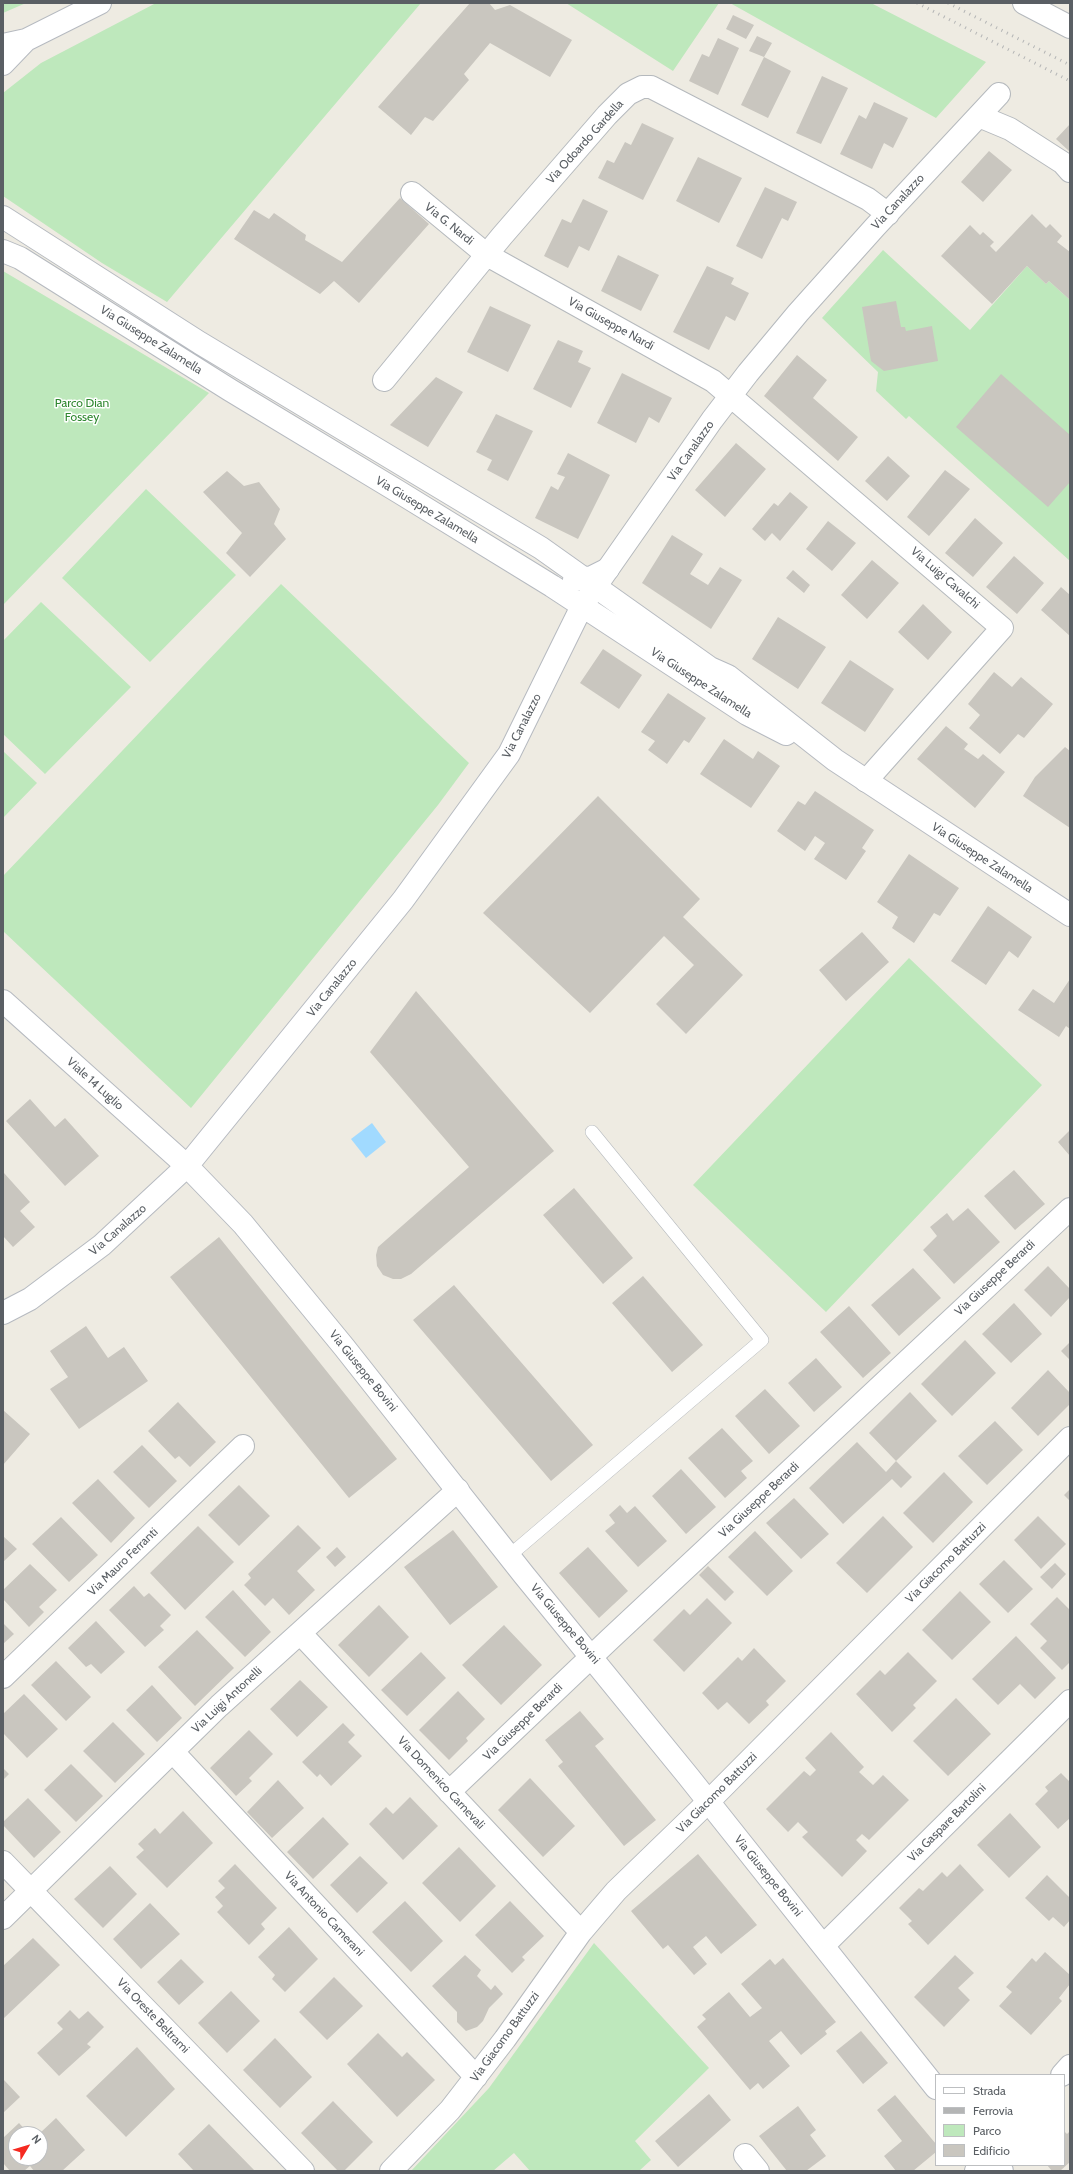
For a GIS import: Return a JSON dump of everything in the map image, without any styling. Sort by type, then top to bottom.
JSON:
[{"type":"street","points":[[3,45],[26,40],[100,3]]},
{"type":"street","points":[[1024,3],[1067,21]]},
{"type":"street","points":[[3,64],[26,40]]},
{"type":"street","name":"Via Odoardo Gardella","points":[[384,380],[607,115],[628,94],[642,87],[651,87],[777,152],[868,200],[888,214]]},
{"type":"street","name":"Via Canalazzo","points":[[608,569],[712,420],[798,313],[999,94]]},
{"type":"street","points":[[979,116],[1010,129],[1070,171]]},
{"type":"street","name":"Via G. Nardi","points":[[412,193],[487,256]]},
{"type":"street","name":"Via Giuseppe Zalamella","points":[[3,217],[200,343],[541,548],[710,668],[728,676],[835,760],[1070,915]]},
{"type":"street","name":"Via Giuseppe Zalamella","points":[[3,232],[14,241],[164,332],[200,343]]},
{"type":"street","name":"Via Giuseppe Zalamella","points":[[8,253],[412,500],[582,606],[747,714],[835,760]]},
{"type":"street","name":"Via Giuseppe Nardi","points":[[487,256],[714,381],[732,396]]},
{"type":"street","name":"Via Luigi Cavalchi","points":[[732,396],[1002,628],[866,781]]},
{"type":"street","points":[[412,500],[429,501],[448,510],[561,577],[589,583],[608,569]]},
{"type":"street","points":[[608,569],[606,580],[618,592],[685,638],[714,662],[728,676]]},
{"type":"street","name":"Via Canalazzo","points":[[3,1313],[30,1299],[102,1245],[187,1166],[403,900],[509,754],[582,606],[589,583]]},
{"type":"street","name":"Viale 14 Luglio","points":[[3,1001],[187,1166]]},
{"type":"street","name":"Via Giuseppe Bovini","points":[[187,1166],[243,1224],[824,1945],[935,2087]]},
{"type":"street","name":"Via Giuseppe Berardi","points":[[449,1792],[1070,1208]]},
{"type":"street","name":"Via Giacomo Battuzzi","points":[[391,2171],[450,2110],[476,2077],[581,1932],[616,1891],[708,1802],[1070,1438]]},
{"type":"street","name":"Via Mauro Ferranti","points":[[3,1677],[243,1446]]},
{"type":"street","name":"Via Luigi Antonelli","points":[[3,1918],[219,1706],[301,1634],[458,1490]]},
{"type":"street","name":"Via Domenico Carnevali","points":[[301,1634],[581,1932]]},
{"type":"street","name":"Via Gaspare Bartolini","points":[[824,1945],[1070,1701]]},
{"type":"street","name":"Via Antonio Camerani","points":[[173,1752],[476,2077]]},
{"type":"street","name":"Via Oreste Beltrami","points":[[3,1862],[303,2171]]},
{"type":"street","points":[[1063,2074],[1070,2066]]},
{"type":"lane","points":[[509,1556],[762,1340],[592,1132]]},
{"type":"green space","points":[[3,3],[26,3],[3,13]]},
{"type":"green space","points":[[156,3],[421,3],[167,302],[102,263],[3,196],[3,93],[41,63]]},
{"type":"green space","points":[[566,3],[719,3],[673,71]]},
{"type":"green space","points":[[730,3],[871,3],[986,62],[936,118]]},
{"type":"green space","points":[[883,250],[970,330],[1027,266],[1046,284],[1049,281],[1070,300],[1070,561],[909,416],[906,419],[876,391],[878,372],[822,318]]},
{"type":"green space","name":"Parco Dian Fossey","points":[[3,271],[209,393],[3,605]]},
{"type":"green space","points":[[146,489],[236,575],[150,662],[62,578]]},
{"type":"green space","points":[[281,584],[469,763],[438,805],[191,1108],[3,931],[3,876]]},
{"type":"green space","points":[[41,602],[131,687],[45,774],[3,734],[3,641]]},
{"type":"green space","points":[[3,751],[37,783],[3,818]]},
{"type":"green space","points":[[909,958],[1042,1085],[826,1312],[693,1185]]},
{"type":"green space","points":[[594,1943],[709,2068],[635,2141],[651,2160],[639,2171],[530,2171],[514,2153],[493,2171],[411,2171],[489,2088]]},
{"type":"water","points":[[372,1123],[386,1142],[366,1158],[351,1139]]},
{"type":"building","points":[[470,3],[489,3],[495,10],[510,5],[572,40],[550,77],[490,43],[464,74],[469,80],[433,121],[425,117],[411,135],[378,107]]},
{"type":"building","points":[[733,15],[754,25],[746,39],[726,29]]},
{"type":"building","points":[[757,36],[772,43],[764,57],[749,51]]},
{"type":"building","points":[[718,38],[739,48],[718,95],[689,81],[702,54],[709,57]]},
{"type":"building","points":[[764,57],[791,71],[768,118],[741,105]]},
{"type":"building","points":[[822,76],[848,88],[821,144],[796,133]]},
{"type":"building","points":[[874,102],[908,118],[893,148],[884,143],[872,169],[840,154],[859,115],[866,119]]},
{"type":"building","points":[[642,123],[674,138],[643,200],[598,178],[607,160],[614,163],[625,142],[631,145]]},
{"type":"building","points":[[1070,124],[1070,150],[1069,151],[1056,139]]},
{"type":"building","points":[[989,151],[1012,170],[983,202],[961,182]]},
{"type":"building","points":[[698,157],[742,178],[719,223],[676,201]]},
{"type":"building","points":[[765,187],[797,202],[788,221],[782,218],[762,259],[736,246]]},
{"type":"building","points":[[400,198],[429,224],[359,303],[334,281],[320,294],[234,239],[254,210],[269,219],[274,213],[306,235],[305,240],[342,262]]},
{"type":"building","points":[[583,199],[608,211],[589,251],[579,246],[568,268],[544,256],[562,219],[571,223]]},
{"type":"building","points":[[1032,214],[1046,228],[1050,224],[1062,236],[1057,242],[1070,252],[1070,300],[1049,281],[1046,284],[1027,266],[992,304],[941,256],[970,225],[980,235],[983,232],[994,242],[990,246],[996,252]]},
{"type":"building","points":[[618,255],[659,275],[641,311],[601,291]]},
{"type":"building","points":[[707,266],[734,278],[731,284],[749,293],[735,321],[726,316],[709,350],[673,332]]},
{"type":"building","points":[[896,301],[901,327],[905,327],[906,331],[932,326],[938,361],[884,371],[871,361],[862,307]]},
{"type":"building","points":[[490,306],[531,325],[508,372],[467,352]]},
{"type":"building","points":[[558,340],[583,351],[578,362],[591,368],[571,408],[533,389]]},
{"type":"building","points":[[797,355],[827,380],[813,398],[858,437],[838,461],[764,396]]},
{"type":"building","points":[[622,373],[672,398],[659,423],[649,417],[636,443],[597,423]]},
{"type":"building","points":[[1001,374],[1070,435],[1070,482],[1048,507],[956,427]]},
{"type":"building","points":[[436,377],[463,392],[428,447],[390,425]]},
{"type":"building","points":[[496,414],[533,431],[508,481],[487,470],[492,460],[476,452]]},
{"type":"building","points":[[736,443],[766,469],[725,517],[695,490]]},
{"type":"building","points":[[568,453],[610,475],[578,539],[535,518],[551,486],[558,490],[565,477],[557,474]]},
{"type":"building","points":[[888,456],[910,476],[887,501],[865,481]]},
{"type":"building","points":[[945,470],[970,489],[929,536],[907,517]]},
{"type":"building","points":[[227,471],[244,486],[259,482],[280,509],[274,524],[286,539],[250,577],[226,553],[242,533],[203,492]]},
{"type":"building","points":[[790,492],[808,507],[780,541],[772,533],[765,541],[752,529],[774,503],[778,506]]},
{"type":"building","points":[[975,518],[1003,543],[973,577],[945,553]]},
{"type":"building","points":[[828,521],[856,543],[832,571],[806,549]]},
{"type":"building","points":[[672,535],[703,554],[690,574],[708,585],[720,567],[742,580],[711,629],[642,583]]},
{"type":"building","points":[[1014,556],[1044,583],[1017,614],[986,587]]},
{"type":"building","points":[[872,560],[899,583],[867,619],[841,595]]},
{"type":"building","points":[[793,570],[810,585],[804,593],[786,578]]},
{"type":"building","points":[[1061,587],[1070,595],[1070,636],[1041,610]]},
{"type":"building","points":[[923,604],[952,632],[928,660],[898,632]]},
{"type":"building","points":[[778,617],[826,647],[798,689],[752,659]]},
{"type":"building","points":[[603,649],[642,675],[619,709],[580,683]]},
{"type":"building","points":[[850,660],[894,689],[865,732],[821,703]]},
{"type":"building","points":[[994,672],[1012,687],[1021,677],[1053,704],[1024,738],[1018,734],[1000,754],[969,728],[980,715],[968,704]]},
{"type":"building","points":[[668,693],[706,718],[689,743],[684,740],[667,764],[648,750],[655,741],[641,732]]},
{"type":"building","points":[[946,726],[968,744],[964,749],[978,759],[983,754],[1005,772],[975,808],[917,759]]},
{"type":"building","points":[[724,739],[753,759],[758,751],[780,766],[751,808],[700,774]]},
{"type":"building","points":[[1065,747],[1070,751],[1070,828],[1023,796],[1035,777]]},
{"type":"building","points":[[815,791],[874,830],[862,848],[866,851],[846,880],[814,859],[825,843],[815,836],[805,851],[777,831],[798,801],[805,805]]},
{"type":"building","points":[[598,796],[700,899],[683,917],[743,975],[686,1034],[656,1004],[694,965],[664,936],[590,1013],[483,913]]},
{"type":"building","points":[[909,854],[959,888],[940,916],[934,913],[914,943],[892,928],[898,917],[877,902]]},
{"type":"building","points":[[988,906],[1032,937],[1018,958],[1009,951],[986,985],[951,961]]},
{"type":"building","points":[[862,932],[889,962],[846,1001],[819,970]]},
{"type":"building","points":[[1070,979],[1070,1029],[1066,1026],[1059,1037],[1018,1010],[1033,989],[1054,1003]]},
{"type":"building","points":[[416,991],[554,1151],[411,1274],[401,1279],[393,1279],[383,1275],[377,1266],[376,1255],[378,1247],[469,1167],[370,1052]]},
{"type":"building","points":[[30,1099],[55,1127],[65,1118],[99,1156],[65,1186],[6,1121]]},
{"type":"building","points":[[1070,1130],[1070,1156],[1058,1142]]},
{"type":"building","points":[[1014,1170],[1045,1204],[1015,1230],[984,1196]]},
{"type":"building","points":[[4,1173],[30,1202],[20,1211],[35,1227],[13,1247],[3,1236]]},
{"type":"building","points":[[574,1188],[633,1258],[603,1284],[543,1215]]},
{"type":"building","points":[[968,1208],[1000,1242],[954,1284],[923,1250],[937,1236],[930,1227],[947,1213],[953,1221]]},
{"type":"building","points":[[219,1237],[397,1459],[349,1498],[170,1277]]},
{"type":"building","points":[[1048,1266],[1070,1289],[1070,1297],[1051,1317],[1024,1290]]},
{"type":"building","points":[[913,1268],[941,1298],[899,1336],[871,1305]]},
{"type":"building","points":[[643,1276],[703,1345],[672,1372],[612,1303]]},
{"type":"building","points":[[454,1285],[593,1445],[551,1481],[413,1320]]},
{"type":"building","points":[[1014,1303],[1042,1334],[1011,1363],[982,1334]]},
{"type":"building","points":[[849,1306],[891,1353],[863,1378],[820,1332]]},
{"type":"building","points":[[86,1326],[108,1358],[124,1347],[148,1381],[79,1429],[50,1389],[68,1377],[50,1351]]},
{"type":"building","points":[[965,1340],[996,1373],[952,1416],[921,1384]]},
{"type":"building","points":[[1070,1342],[1070,1360],[1061,1351]]},
{"type":"building","points":[[816,1358],[842,1387],[814,1412],[788,1383]]},
{"type":"building","points":[[1048,1370],[1070,1393],[1070,1404],[1038,1436],[1011,1408]]},
{"type":"building","points":[[765,1389],[800,1426],[769,1454],[735,1416]]},
{"type":"building","points":[[910,1392],[937,1421],[896,1461],[869,1433]]},
{"type":"building","points":[[178,1402],[216,1442],[190,1467],[179,1456],[175,1459],[148,1431]]},
{"type":"building","points":[[3,1410],[30,1434],[3,1465]]},
{"type":"building","points":[[995,1421],[1023,1450],[987,1485],[958,1456]]},
{"type":"building","points":[[722,1428],[753,1461],[741,1471],[747,1478],[725,1498],[688,1458]]},
{"type":"building","points":[[857,1442],[886,1472],[896,1461],[912,1477],[901,1488],[892,1479],[843,1524],[809,1488]]},
{"type":"building","points":[[142,1445],[177,1481],[149,1508],[113,1472]]},
{"type":"building","points":[[681,1469],[716,1507],[686,1534],[652,1496]]},
{"type":"building","points":[[944,1472],[973,1502],[933,1543],[903,1513]]},
{"type":"building","points":[[98,1479],[135,1518],[111,1543],[72,1503]]},
{"type":"building","points":[[239,1485],[270,1516],[239,1546],[208,1515]]},
{"type":"building","points":[[1070,1489],[1070,1501],[1064,1495]]},
{"type":"building","points":[[794,1498],[829,1534],[801,1559],[766,1523]]},
{"type":"building","points":[[620,1505],[627,1513],[635,1506],[667,1541],[638,1567],[605,1531],[615,1523],[609,1515]]},
{"type":"building","points":[[883,1516],[913,1547],[867,1593],[836,1563]]},
{"type":"building","points":[[1038,1516],[1066,1544],[1041,1569],[1014,1540]]},
{"type":"building","points":[[61,1517],[98,1555],[69,1582],[32,1544]]},
{"type":"building","points":[[298,1525],[321,1548],[297,1571],[315,1590],[289,1615],[273,1598],[265,1606],[244,1585],[251,1578],[248,1574]]},
{"type":"building","points":[[198,1526],[234,1562],[185,1610],[150,1573]]},
{"type":"building","points":[[453,1530],[498,1587],[450,1625],[404,1567]]},
{"type":"building","points":[[755,1531],[793,1571],[767,1596],[728,1557]]},
{"type":"building","points":[[3,1536],[17,1549],[3,1562]]},
{"type":"building","points":[[337,1547],[346,1557],[335,1567],[326,1557]]},
{"type":"building","points":[[588,1547],[628,1591],[599,1618],[559,1573]]},
{"type":"building","points":[[1004,1560],[1033,1589],[1008,1613],[979,1584]]},
{"type":"building","points":[[1055,1563],[1066,1574],[1052,1589],[1040,1577]]},
{"type":"building","points":[[30,1564],[57,1590],[39,1607],[44,1612],[29,1627],[3,1599],[3,1590]]},
{"type":"building","points":[[708,1566],[734,1592],[725,1601],[699,1575]]},
{"type":"building","points":[[134,1586],[144,1597],[149,1593],[171,1615],[160,1626],[164,1630],[145,1647],[109,1610]]},
{"type":"building","points":[[233,1590],[271,1632],[245,1657],[205,1617]]},
{"type":"building","points":[[960,1591],[991,1622],[952,1660],[922,1630]]},
{"type":"building","points":[[1057,1597],[1070,1610],[1070,1662],[1062,1670],[1040,1648],[1047,1641],[1030,1624]]},
{"type":"building","points":[[707,1598],[732,1623],[684,1672],[653,1640],[684,1609],[690,1615]]},
{"type":"building","points":[[379,1605],[409,1637],[369,1677],[338,1645]]},
{"type":"building","points":[[96,1621],[125,1652],[101,1674],[91,1664],[86,1667],[68,1648]]},
{"type":"building","points":[[3,1623],[14,1634],[3,1644]]},
{"type":"building","points":[[504,1625],[542,1665],[501,1705],[462,1665]]},
{"type":"building","points":[[197,1630],[234,1668],[195,1706],[158,1667]]},
{"type":"building","points":[[1016,1636],[1056,1678],[1035,1699],[1020,1684],[998,1705],[972,1679]]},
{"type":"building","points":[[754,1648],[786,1681],[766,1701],[769,1705],[749,1724],[727,1702],[718,1710],[702,1693],[738,1657],[742,1661]]},
{"type":"building","points":[[421,1652],[446,1678],[407,1716],[381,1690]]},
{"type":"building","points":[[908,1652],[937,1681],[913,1705],[916,1708],[892,1732],[856,1694],[880,1670],[885,1675]]},
{"type":"building","points":[[56,1661],[91,1697],[66,1721],[31,1685]]},
{"type":"building","points":[[300,1680],[328,1707],[297,1737],[270,1709]]},
{"type":"building","points":[[152,1685],[182,1718],[157,1742],[126,1710]]},
{"type":"building","points":[[458,1691],[485,1719],[466,1738],[468,1741],[449,1760],[419,1730]]},
{"type":"building","points":[[24,1694],[58,1729],[27,1758],[3,1733],[3,1714]]},
{"type":"building","points":[[956,1698],[991,1734],[948,1776],[913,1741]]},
{"type":"building","points":[[580,1711],[604,1739],[595,1746],[656,1820],[624,1846],[558,1766],[563,1762],[545,1740]]},
{"type":"building","points":[[113,1722],[145,1754],[115,1783],[83,1751]]},
{"type":"building","points":[[343,1723],[355,1735],[348,1742],[362,1756],[331,1786],[320,1774],[317,1777],[302,1762]]},
{"type":"building","points":[[249,1730],[273,1754],[249,1778],[252,1781],[236,1796],[210,1768]]},
{"type":"building","points":[[831,1732],[864,1767],[859,1772],[873,1785],[883,1775],[909,1800],[869,1840],[862,1834],[856,1840],[867,1851],[842,1877],[802,1837],[808,1832],[798,1822],[788,1832],[766,1809],[804,1771],[810,1776],[816,1770],[805,1758]]},
{"type":"building","points":[[71,1764],[103,1796],[76,1822],[44,1790]]},
{"type":"building","points":[[3,1768],[9,1774],[3,1780]]},
{"type":"building","points":[[1061,1773],[1070,1782],[1070,1818],[1058,1829],[1035,1804],[1048,1791],[1045,1787]]},
{"type":"building","points":[[530,1778],[575,1826],[543,1857],[498,1810]]},
{"type":"building","points":[[278,1780],[304,1808],[272,1838],[247,1812]]},
{"type":"building","points":[[410,1797],[438,1826],[403,1860],[369,1824],[386,1807],[393,1814]]},
{"type":"building","points":[[28,1798],[61,1832],[34,1858],[3,1825],[3,1822]]},
{"type":"building","points":[[183,1811],[213,1843],[167,1888],[136,1857],[144,1850],[138,1844],[155,1828],[160,1834]]},
{"type":"building","points":[[1010,1813],[1041,1847],[1009,1878],[977,1845]]},
{"type":"building","points":[[323,1817],[349,1844],[313,1879],[287,1852]]},
{"type":"building","points":[[459,1847],[496,1886],[460,1922],[422,1883]]},
{"type":"building","points":[[698,1854],[757,1925],[721,1954],[706,1936],[693,1947],[707,1964],[694,1975],[668,1945],[663,1949],[631,1911]]},
{"type":"building","points":[[360,1856],[388,1883],[357,1913],[330,1885]]},
{"type":"building","points":[[235,1864],[277,1908],[261,1924],[265,1929],[249,1945],[217,1912],[223,1906],[215,1897],[225,1888],[218,1881]]},
{"type":"building","points":[[960,1864],[984,1890],[928,1945],[908,1924],[912,1921],[899,1908],[919,1888],[923,1891],[942,1872],[947,1877]]},
{"type":"building","points":[[110,1866],[137,1894],[103,1928],[74,1899]]},
{"type":"building","points":[[1047,1875],[1070,1898],[1070,1920],[1064,1927],[1053,1917],[1049,1921],[1025,1898]]},
{"type":"building","points":[[405,1901],[443,1941],[411,1972],[372,1932]]},
{"type":"building","points":[[510,1901],[544,1936],[522,1957],[525,1960],[512,1973],[475,1935]]},
{"type":"building","points":[[150,1903],[180,1934],[141,1969],[113,1939]]},
{"type":"building","points":[[289,1927],[318,1959],[285,1992],[272,1979],[275,1975],[258,1957]]},
{"type":"building","points":[[33,1938],[60,1965],[3,2019],[3,1966]]},
{"type":"building","points":[[1045,1952],[1070,1975],[1070,1984],[1059,1998],[1062,2001],[1031,2035],[999,2006],[1012,1992],[1006,1987],[1032,1958],[1036,1962]]},
{"type":"building","points":[[465,1955],[481,1970],[477,1976],[491,1990],[495,1985],[503,1994],[489,2008],[483,2021],[477,2027],[466,2031],[457,2022],[457,2012],[432,1986]]},
{"type":"building","points":[[955,1955],[974,1973],[958,1988],[970,2000],[944,2027],[914,1997]]},
{"type":"building","points":[[783,1958],[836,2022],[825,2031],[827,2034],[801,2055],[781,2031],[769,2041],[790,2066],[763,2089],[758,2083],[750,2090],[697,2027],[706,2019],[702,2015],[729,1992],[750,2017],[762,2008],[741,1984],[770,1959],[775,1965]]},
{"type":"building","points":[[181,1959],[204,1982],[179,2005],[157,1982]]},
{"type":"building","points":[[334,1977],[363,2006],[327,2040],[299,2012]]},
{"type":"building","points":[[231,1991],[260,2021],[227,2053],[198,2023]]},
{"type":"building","points":[[70,2010],[79,2019],[88,2011],[104,2027],[87,2044],[91,2047],[59,2076],[37,2053],[63,2029],[57,2023]]},
{"type":"building","points":[[861,2031],[888,2063],[863,2084],[836,2051]]},
{"type":"building","points":[[378,2033],[402,2057],[407,2052],[435,2080],[397,2117],[347,2064]]},
{"type":"building","points":[[275,2038],[312,2077],[280,2108],[243,2070]]},
{"type":"building","points":[[137,2047],[175,2089],[126,2137],[86,2096]]},
{"type":"building","points":[[4,2080],[20,2097],[3,2113],[3,2082]]},
{"type":"building","points":[[709,2094],[731,2120],[678,2167],[655,2141]]},
{"type":"building","points":[[895,2095],[935,2143],[935,2153],[913,2171],[896,2171],[884,2156],[902,2141],[877,2110]]},
{"type":"building","points":[[333,2101],[373,2142],[344,2171],[338,2171],[301,2133]]},
{"type":"building","points":[[798,2106],[816,2130],[810,2135],[826,2156],[806,2171],[787,2171],[759,2136]]},
{"type":"building","points":[[56,2118],[85,2150],[62,2171],[34,2171],[30,2166],[48,2166],[48,2126]]},
{"type":"building","points":[[209,2124],[255,2171],[194,2171],[178,2154]]},
{"type":"building","points":[[1070,2131],[1070,2162],[1060,2171],[1052,2171],[1048,2166],[1065,2166],[1065,2132],[1067,2134]]},
{"type":"building","points":[[8,2133],[8,2166],[30,2166],[24,2171],[10,2171],[3,2163],[3,2138]]},
{"type":"railway","points":[[917,3],[1070,81]]},
{"type":"railway","points":[[948,3],[1070,65]]}]
